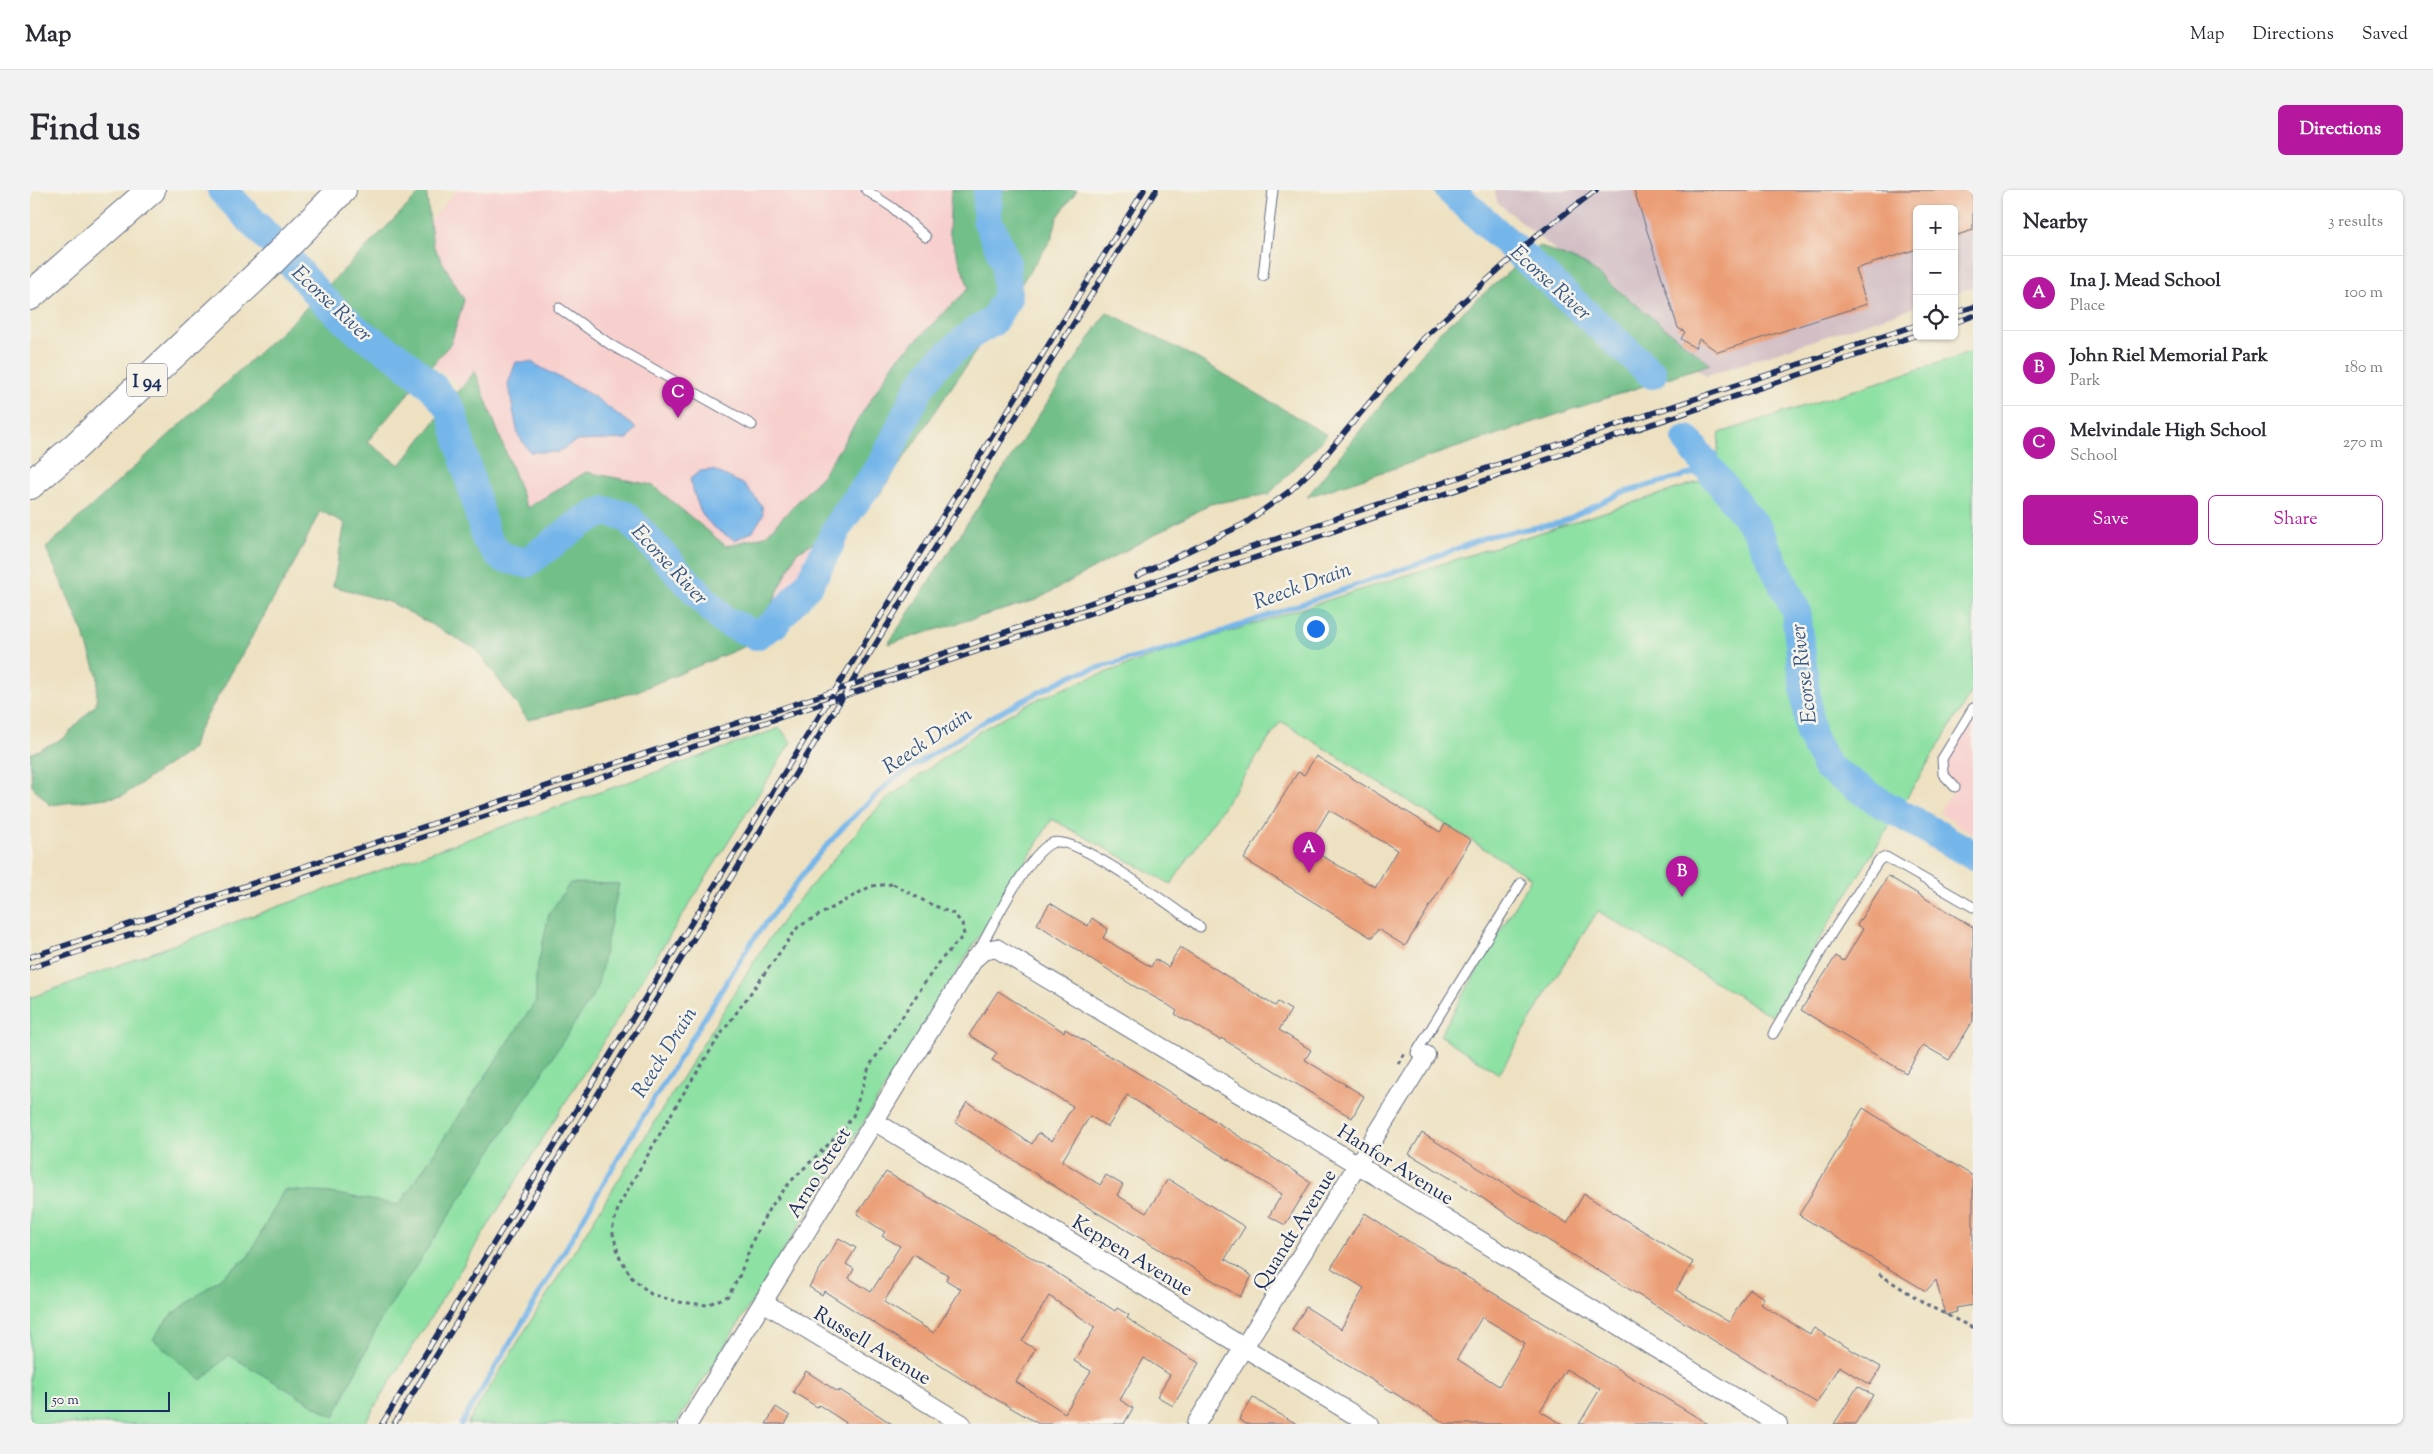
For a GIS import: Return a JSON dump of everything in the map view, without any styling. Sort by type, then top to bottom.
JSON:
[{"type":"highway","points":[[30,296],[151,190]]},
{"type":"highway","name":"I 94","points":[[30,485],[74,448],[262,272],[342,190]]},
{"type":"street","name":"Hanfor Avenue","points":[[983,952],[1000,949],[1358,1165],[1778,1424]]},
{"type":"street","name":"Arno Street","points":[[688,1424],[874,1122],[983,952]]},
{"type":"street","name":"Quandt Avenue","points":[[1196,1424],[1358,1165],[1421,1054]]},
{"type":"street","name":"Keppen Avenue","points":[[874,1122],[1369,1424]]},
{"type":"street","name":"Russell Avenue","points":[[763,1302],[962,1424]]},
{"type":"lane","points":[[866,190],[893,208],[926,237]]},
{"type":"lane","points":[[1263,276],[1272,190]]},
{"type":"lane","points":[[559,308],[611,345],[752,425]]},
{"type":"lane","points":[[1955,787],[1943,774],[1942,759],[1973,708]]},
{"type":"lane","points":[[983,952],[1002,906],[1040,850],[1054,842],[1063,843],[1095,855],[1200,927]]},
{"type":"lane","points":[[1772,1034],[1833,931],[1879,860],[1886,857],[1973,907]]},
{"type":"lane","points":[[1421,1054],[1521,883]]},
{"type":"path","points":[[893,884],[928,904],[954,914],[962,923],[964,935],[938,963],[869,1067],[853,1116],[841,1132],[791,1181],[769,1209],[755,1235],[728,1296],[707,1305],[679,1302],[651,1294],[632,1278],[619,1256],[612,1230],[619,1205],[719,1037],[780,949],[798,927],[871,886],[893,884]]},
{"type":"path","points":[[1398,1064],[1406,1050]]},
{"type":"path","points":[[1878,1274],[1931,1306],[1973,1328]]},
{"type":"shaded area","points":[[457,190],[968,190],[985,292],[828,510],[801,575],[756,618],[490,511],[457,382],[399,338],[398,259]]},
{"type":"shaded area","points":[[1495,190],[1973,190],[1973,287],[1958,292],[1958,205],[1913,205],[1913,307],[1706,376],[1497,202]]},
{"type":"shaded area","points":[[1973,708],[1973,834],[1939,813],[1955,787],[1943,774],[1942,759]]},
{"type":"green space","points":[[423,190],[426,190],[433,245],[464,300],[451,343],[367,442],[400,465],[475,371],[527,508],[586,472],[652,485],[726,546],[765,536],[822,476],[896,360],[969,288],[949,232],[951,190],[1077,190],[1057,218],[1052,238],[879,495],[844,526],[797,552],[753,643],[635,692],[528,720],[476,649],[392,603],[333,586],[345,523],[320,511],[297,558],[197,733],[193,748],[122,796],[50,805],[32,786],[30,754],[64,738],[96,704],[98,677],[80,624],[46,548],[292,322]]},
{"type":"green space","points":[[1539,246],[1585,264],[1710,364],[1307,497],[1438,333]]},
{"type":"green space","points":[[1107,312],[1200,360],[1327,435],[1269,494],[1210,504],[1036,600],[888,644]]},
{"type":"green space","points":[[1973,352],[1973,690],[1772,1016],[1598,911],[1553,981],[1499,1074],[1440,1035],[1531,878],[1281,721],[1171,884],[1052,819],[676,1424],[467,1424],[758,955],[790,910],[883,802],[980,731],[1027,704],[1082,681],[1150,657],[1714,477],[1720,433]]},
{"type":"green space","points":[[780,728],[791,742],[364,1424],[30,1424],[30,998],[235,922]]},
{"type":"green space","points":[[570,883],[619,884],[597,989],[380,1321],[334,1417],[229,1355],[201,1380],[153,1339],[168,1318],[248,1257],[284,1190],[330,1193],[399,1205],[536,1001],[536,974],[549,914]]},
{"type":"water","points":[[516,362],[531,362],[593,396],[636,428],[628,439],[576,441],[558,452],[530,452],[518,435],[508,384]]},
{"type":"water","points":[[713,470],[745,485],[762,506],[763,515],[753,531],[735,540],[715,528],[709,522],[700,509],[693,491],[690,479],[700,471]]},
{"type":"building","points":[[1634,190],[1973,190],[1973,230],[1958,235],[1958,205],[1913,205],[1913,250],[1855,269],[1867,304],[1718,352],[1699,339],[1695,348],[1681,339],[1685,332],[1678,328]]},
{"type":"building","points":[[1316,756],[1440,832],[1445,824],[1471,840],[1405,946],[1378,929],[1372,938],[1244,859],[1298,772],[1304,775]],"holes":[[[1329,810],[1397,850],[1375,887],[1307,847]]]},
{"type":"building","points":[[1888,876],[1973,927],[1973,1021],[1949,1060],[1923,1045],[1906,1073],[1801,1010],[1836,956],[1844,961],[1863,929],[1857,925]]},
{"type":"building","points":[[1050,903],[1088,926],[1092,918],[1108,929],[1103,938],[1151,967],[1155,959],[1168,967],[1180,947],[1275,1006],[1278,1002],[1291,1010],[1279,1030],[1311,1050],[1305,1060],[1364,1096],[1352,1118],[1221,1038],[1220,1040],[1186,1021],[1175,1014],[1177,1011],[1165,1003],[1132,985],[1037,924]]},
{"type":"building","points":[[998,991],[1064,1032],[1065,1029],[1163,1088],[1311,1182],[1285,1225],[1269,1216],[1282,1194],[1127,1095],[1108,1127],[1090,1116],[1062,1161],[1100,1185],[1106,1175],[1123,1185],[1117,1195],[1146,1213],[1168,1179],[1245,1227],[1225,1259],[1252,1276],[1240,1297],[1084,1205],[955,1122],[967,1102],[1032,1144],[1038,1133],[1052,1141],[1073,1106],[992,1060],[997,1053],[969,1035]]},
{"type":"building","points":[[1863,1108],[1973,1176],[1973,1305],[1956,1308],[1957,1312],[1945,1315],[1936,1280],[1926,1291],[1799,1215]]},
{"type":"building","points":[[1422,1133],[1567,1223],[1584,1194],[1693,1262],[1676,1290],[1729,1322],[1749,1289],[1764,1298],[1760,1304],[1810,1334],[1814,1328],[1881,1367],[1870,1385],[1839,1366],[1817,1403],[1409,1154]]},
{"type":"building","points":[[886,1172],[1051,1269],[1115,1311],[1117,1308],[1129,1315],[1127,1318],[1138,1326],[1199,1363],[1173,1406],[1157,1396],[1170,1375],[1144,1358],[1120,1400],[1133,1408],[1124,1424],[1039,1424],[963,1380],[824,1291],[822,1295],[809,1287],[839,1238],[856,1248],[846,1264],[854,1269],[849,1278],[871,1292],[900,1246],[882,1236],[885,1232],[857,1214]],"holes":[[[913,1254],[948,1275],[946,1280],[961,1289],[934,1333],[884,1302]],[[1049,1296],[1095,1327],[1074,1361],[1091,1371],[1065,1413],[1016,1382],[1035,1349],[1022,1341]]]},
{"type":"building","points":[[1365,1213],[1708,1424],[1579,1424],[1600,1389],[1566,1369],[1540,1411],[1562,1424],[1446,1424],[1292,1330],[1306,1307],[1341,1329],[1364,1288],[1331,1268]],"holes":[[[1482,1317],[1525,1343],[1499,1386],[1457,1359]]]},
{"type":"building","points":[[806,1371],[838,1392],[840,1390],[892,1424],[848,1424],[819,1405],[817,1407],[793,1392]]},
{"type":"building","points":[[1858,1386],[1873,1395],[1855,1424],[1834,1424]]},
{"type":"building","points":[[1253,1397],[1297,1424],[1246,1424],[1239,1419]]},
{"type":"building","points":[[776,1407],[790,1416],[785,1424],[766,1424]]},
{"type":"waterway","name":"Ecorse River","points":[[222,190],[283,253],[321,298],[359,332],[399,358],[433,387],[451,410],[486,538],[501,557],[526,563],[583,521],[605,511],[626,516],[723,620],[756,635],[774,624],[810,582],[841,521],[884,462],[918,390],[936,365],[973,333],[992,322],[1007,298],[1006,263],[987,219],[988,190]]},
{"type":"waterway","name":"Ecorse River","points":[[1450,190],[1652,374]]},
{"type":"waterway","name":"Ecorse River","points":[[1687,440],[1758,531],[1796,611],[1810,733],[1827,767],[1881,803],[1973,855]]},
{"type":"waterway","name":"Reeck Drain","points":[[461,1424],[533,1305],[631,1136],[752,941],[818,855],[848,822],[893,779],[993,716],[1072,675],[1185,644],[1420,563],[1489,536],[1559,523],[1621,493],[1709,469]]},
{"type":"railway","points":[[382,1424],[1144,190]]},
{"type":"railway","points":[[394,1424],[1156,190]]},
{"type":"railway","points":[[1137,576],[1244,524],[1291,490],[1320,462],[1423,338],[1536,236],[1596,190]]},
{"type":"railway","points":[[1958,312],[1973,307]]},
{"type":"railway","points":[[1958,322],[1973,316]]},
{"type":"railway","points":[[30,957],[849,686],[1331,520],[1913,326]]},
{"type":"railway","points":[[30,968],[1913,336]]},
{"type":"place","name":"Melvindale High School","points":[[678,418]]},
{"type":"place","name":"Ina J. Mead School","points":[[1309,873]]},
{"type":"place","name":"John Riel Memorial Park","points":[[1682,897]]}]
